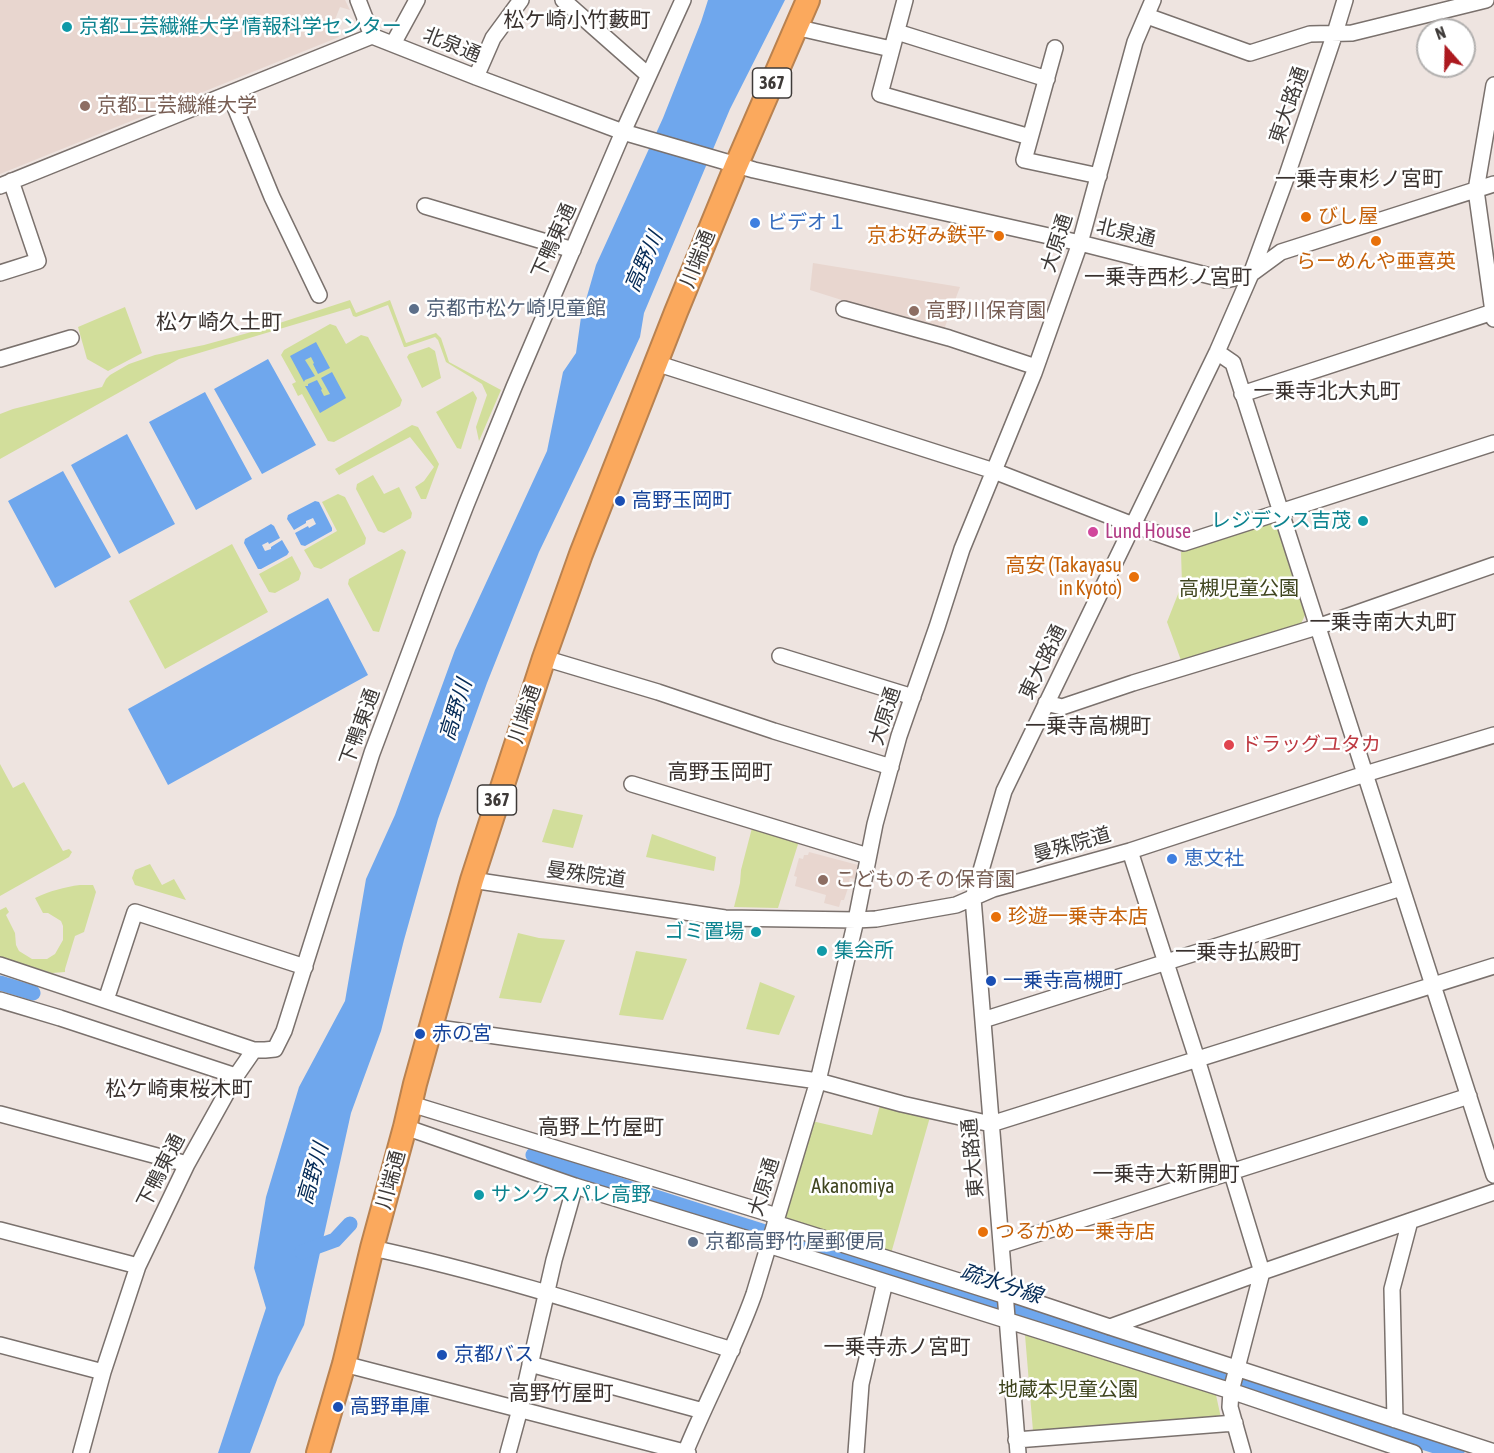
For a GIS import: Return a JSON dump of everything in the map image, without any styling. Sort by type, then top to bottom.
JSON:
[{"type":"highway","name":"川端通","points":[[318,1453],[344,1364],[372,1248],[472,880],[544,658],[577,565],[655,365],[727,163],[808,0]]},
{"type":"street","points":[[0,273],[38,261],[6,183],[372,36],[358,0]]},
{"type":"street","points":[[393,44],[417,0]]},
{"type":"street","points":[[476,77],[493,38],[521,0]]},
{"type":"street","points":[[563,0],[648,75]]},
{"type":"street","name":"下鴨東通","points":[[81,1453],[103,1372],[138,1266],[187,1164],[236,1076],[254,1050],[275,1049],[284,1031],[372,753],[466,505],[573,250],[630,134],[648,75],[682,0]]},
{"type":"street","points":[[905,0],[880,94],[1030,137]]},
{"type":"street","name":"大原通","points":[[686,1453],[742,1327],[754,1294],[818,1081],[856,920],[874,824],[899,736],[962,549],[1036,368],[1080,243],[1136,42],[1154,0]]},
{"type":"street","name":"東大路通","points":[[1017,1446],[973,898],[1004,791],[1216,352],[1251,274],[1284,184],[1345,0]]},
{"type":"street","points":[[1147,16],[1250,53],[1310,34],[1352,33],[1486,0]]},
{"type":"street","points":[[795,27],[891,49]]},
{"type":"street","points":[[897,32],[1047,79]]},
{"type":"street","name":"北泉通","points":[[372,36],[630,134],[727,163],[1080,243],[1226,280],[1251,274],[1281,252],[1494,184]]},
{"type":"street","points":[[1055,48],[1024,159],[1099,176]]},
{"type":"street","points":[[1242,394],[1493,316],[1476,190],[1494,85]]},
{"type":"street","points":[[230,94],[272,197],[319,296]]},
{"type":"street","points":[[425,206],[573,250]]},
{"type":"street","points":[[844,309],[949,338],[1036,368]]},
{"type":"street","points":[[0,359],[71,338]]},
{"type":"street","points":[[1216,352],[1233,363],[1494,1175]]},
{"type":"street","points":[[655,365],[994,471],[1184,543],[1494,443]]},
{"type":"street","points":[[1046,703],[1062,707],[1317,627],[1494,565]]},
{"type":"street","points":[[780,656],[913,697]]},
{"type":"street","points":[[544,658],[891,767]]},
{"type":"street","name":"曼殊院道","points":[[472,880],[725,918],[876,919],[957,905],[993,889],[1130,851],[1365,774],[1494,735]]},
{"type":"street","points":[[632,784],[868,856]]},
{"type":"street","points":[[1130,851],[1262,1272],[1231,1392],[1230,1407],[1243,1453]]},
{"type":"street","points":[[983,1020],[1401,888]]},
{"type":"street","points":[[106,1000],[135,912],[305,966]]},
{"type":"street","points":[[0,965],[254,1050]]},
{"type":"street","points":[[431,1027],[818,1081],[903,1104],[992,1124],[1494,966]]},
{"type":"street","points":[[0,1000],[236,1076]]},
{"type":"street","points":[[1002,1245],[1469,1096]]},
{"type":"street","points":[[411,1104],[773,1230],[1006,1304],[1231,1392],[1414,1453]]},
{"type":"street","points":[[0,1114],[187,1164]]},
{"type":"street","points":[[405,1127],[575,1186],[773,1230],[885,1282],[1006,1304],[1110,1328],[1494,1452]]},
{"type":"street","points":[[508,1453],[546,1292],[575,1186]]},
{"type":"street","points":[[1110,1328],[1262,1272],[1494,1192]]},
{"type":"street","points":[[1395,1420],[1392,1289],[1410,1221]]},
{"type":"street","points":[[0,1230],[138,1266]]},
{"type":"street","points":[[372,1248],[438,1262],[546,1292],[732,1350]]},
{"type":"street","points":[[856,1453],[861,1384],[885,1282]]},
{"type":"street","points":[[0,1345],[103,1372]]},
{"type":"street","points":[[344,1364],[686,1453]]},
{"type":"street","points":[[530,1364],[703,1411]]},
{"type":"street","points":[[1017,1446],[1234,1424]]},
{"type":"shaded area","name":"京都工芸繊維大学","points":[[0,0],[345,0],[350,10],[340,7],[332,27],[337,29],[339,37],[0,174]]},
{"type":"shaded area","name":"高野川保育園","points":[[813,263],[960,287],[943,332],[810,290]]},
{"type":"shaded area","name":"こどものその保育園","points":[[809,852],[858,865],[855,879],[850,878],[844,900],[841,900],[839,907],[824,903],[826,895],[795,886],[797,877],[794,876],[799,858],[803,859],[804,855],[808,855]]},
{"type":"green space","points":[[350,300],[356,313],[390,300],[406,343],[436,333],[441,338],[449,362],[501,390],[479,441],[476,427],[487,395],[482,384],[446,362],[435,337],[404,347],[388,305],[356,317],[353,316],[350,308],[179,359],[0,459],[0,414],[102,387],[110,375],[129,364],[155,355],[255,331]]},
{"type":"green space","points":[[125,307],[142,353],[108,371],[87,359],[78,327]]},
{"type":"green space","points":[[330,324],[336,326],[346,344],[361,335],[368,337],[402,400],[400,406],[334,442],[328,441],[302,394],[298,396],[292,384],[296,382],[281,355],[284,350]]},
{"type":"green space","points":[[429,347],[435,351],[441,378],[422,388],[407,357],[409,354]]},
{"type":"green space","points":[[473,391],[477,398],[461,449],[457,448],[436,412]]},
{"type":"green space","points":[[412,425],[418,427],[439,464],[426,499],[421,499],[415,487],[424,481],[434,467],[410,437],[339,475],[335,469]]},
{"type":"green space","points":[[373,475],[384,494],[399,487],[412,513],[411,518],[384,533],[378,531],[356,489],[357,484]]},
{"type":"green space","points":[[338,494],[345,497],[366,538],[365,544],[321,569],[314,567],[304,550],[337,531],[322,502]]},
{"type":"green space","name":"高槻児童公園","points":[[1275,521],[1305,615],[1300,626],[1182,663],[1167,622],[1182,584],[1181,552]]},
{"type":"green space","points":[[232,544],[268,612],[165,669],[129,601]]},
{"type":"green space","points":[[402,549],[406,552],[379,632],[373,631],[348,584],[349,579]]},
{"type":"green space","points":[[292,556],[301,573],[299,580],[275,593],[269,592],[259,574]]},
{"type":"green space","points":[[0,764],[13,788],[24,782],[63,851],[69,849],[72,852],[69,857],[0,896]]},
{"type":"green space","points":[[553,809],[583,815],[573,848],[542,842]]},
{"type":"green space","points":[[752,828],[799,841],[778,908],[734,907]]},
{"type":"green space","points":[[652,834],[716,857],[714,871],[646,857]]},
{"type":"green space","points":[[150,864],[162,885],[174,879],[186,900],[135,885],[132,878],[135,870]]},
{"type":"green space","points":[[80,885],[93,885],[96,892],[84,932],[75,936],[65,972],[52,973],[0,957],[0,910],[6,907],[9,912],[6,915],[15,933],[19,951],[32,959],[47,959],[55,954],[63,940],[63,926],[61,921],[48,913],[43,913],[35,898]]},
{"type":"green space","points":[[518,933],[539,938],[565,940],[541,1003],[499,998]]},
{"type":"green space","points":[[636,951],[687,959],[663,1020],[619,1015]]},
{"type":"green space","points":[[760,982],[795,996],[779,1035],[746,1029]]},
{"type":"green space","name":"Akanomiya","points":[[880,1105],[930,1117],[890,1257],[784,1222],[812,1121],[872,1135]]},
{"type":"green space","name":"地蔵本児童公園","points":[[1025,1335],[1216,1395],[1221,1418],[1033,1431]]},
{"type":"water","name":"高野川","points":[[708,0],[785,0],[730,109],[644,313],[640,337],[539,552],[487,683],[438,819],[381,1031],[351,1113],[304,1325],[278,1377],[250,1453],[218,1453],[266,1308],[254,1268],[266,1197],[299,1087],[345,1001],[366,879],[395,815],[455,650],[547,451],[563,372],[576,353],[581,317],[596,265],[663,118]]},
{"type":"water","points":[[316,342],[330,368],[318,374],[311,357],[305,360],[315,376],[304,382],[290,356]]},
{"type":"water","points":[[268,359],[316,445],[262,474],[214,389]]},
{"type":"water","points":[[332,372],[346,398],[320,413],[305,386],[317,380],[324,396],[330,394],[321,378]]},
{"type":"water","points":[[205,392],[252,479],[196,510],[149,422]]},
{"type":"water","points":[[127,434],[175,524],[119,554],[71,465]]},
{"type":"water","points":[[63,471],[111,557],[55,588],[8,501]]},
{"type":"water","points":[[315,501],[319,502],[332,531],[305,546],[301,545],[295,533],[316,524],[313,518],[294,530],[287,519],[288,515]]},
{"type":"water","points":[[271,524],[280,538],[262,545],[265,551],[282,540],[289,552],[258,569],[244,543],[245,539]]},
{"type":"water","points":[[328,598],[368,675],[168,785],[128,709]]},
{"type":"waterway","name":"疏水分線","points":[[0,983],[33,993]]},
{"type":"waterway","name":"疏水分線","points":[[533,1155],[652,1196],[1457,1453]]},
{"type":"waterway","name":"疏水分線","points":[[302,1252],[335,1240],[350,1224]]},
{"type":"place","name":"京都工芸繊維大学 情報科学センター","points":[[67,27]]},
{"type":"place","name":"京都工芸繊維大学","points":[[85,106]]},
{"type":"place","name":"びし屋","points":[[1306,217]]},
{"type":"place","name":"ビデオ１","points":[[755,223]]},
{"type":"place","name":"京お好み鉄平","points":[[999,236]]},
{"type":"place","name":"らーめんや亜喜英","points":[[1376,241]]},
{"type":"place","name":"京都市松ケ崎児童館","points":[[414,309]]},
{"type":"place","name":"高野川保育園","points":[[914,311]]},
{"type":"place","name":"高野玉岡町","points":[[620,501]]},
{"type":"place","name":"レジデンス吉茂","points":[[1363,521]]},
{"type":"place","name":"Lund House","points":[[1093,532]]},
{"type":"place","name":"高安 (Takayasu in Kyoto)","points":[[1134,577]]},
{"type":"place","name":"ドラッグユタカ","points":[[1229,745]]},
{"type":"place","name":"恵文社","points":[[1172,859]]},
{"type":"place","name":"こどものその保育園","points":[[823,880]]},
{"type":"place","name":"珍遊一乗寺本店","points":[[996,917]]},
{"type":"place","name":"ゴミ置場","points":[[756,932]]},
{"type":"place","name":"集会所","points":[[822,951]]},
{"type":"place","name":"一乗寺高槻町","points":[[991,981]]},
{"type":"place","name":"赤の宮","points":[[420,1034]]},
{"type":"place","name":"サンクスパレ高野","points":[[479,1195]]},
{"type":"place","name":"つるかめ一乗寺店","points":[[983,1232]]},
{"type":"place","name":"京都高野竹屋郵便局","points":[[693,1242]]},
{"type":"place","name":"京都バス","points":[[442,1355]]},
{"type":"place","name":"高野車庫","points":[[338,1407]]},
{"type":"district","name":"松ケ崎小竹藪町","points":[[577,20]]},
{"type":"district","name":"一乗寺東杉ノ宮町","points":[[1359,179]]},
{"type":"district","name":"一乗寺西杉ノ宮町","points":[[1168,277]]},
{"type":"district","name":"松ケ崎久土町","points":[[219,322]]},
{"type":"district","name":"一乗寺北大丸町","points":[[1327,391]]},
{"type":"district","name":"一乗寺南大丸町","points":[[1383,622]]},
{"type":"district","name":"一乗寺高槻町","points":[[1088,726]]},
{"type":"district","name":"高野玉岡町","points":[[720,772]]},
{"type":"district","name":"一乗寺払殿町","points":[[1238,952]]},
{"type":"district","name":"松ケ崎東桜木町","points":[[179,1089]]},
{"type":"district","name":"高野上竹屋町","points":[[601,1127]]},
{"type":"district","name":"一乗寺大新開町","points":[[1166,1174]]},
{"type":"district","name":"一乗寺赤ノ宮町","points":[[897,1347]]},
{"type":"district","name":"高野竹屋町","points":[[561,1393]]}]
